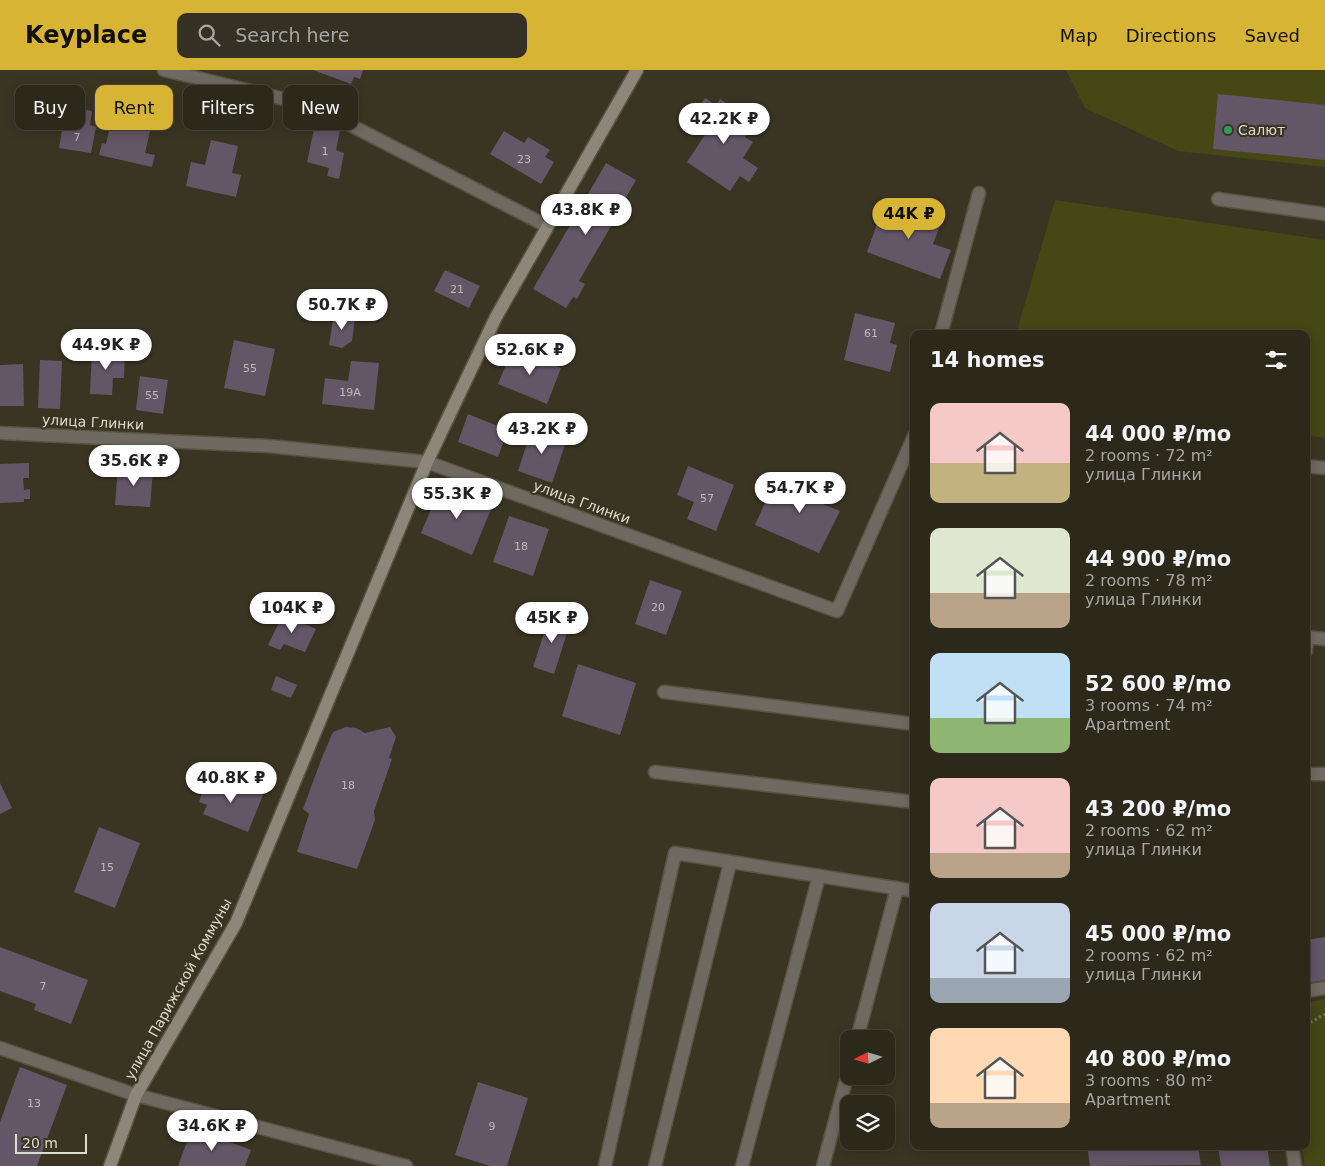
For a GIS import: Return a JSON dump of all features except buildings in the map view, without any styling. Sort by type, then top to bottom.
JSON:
[{"type":"street","points":[[164,70],[314,106],[547,226]]},
{"type":"street","name":"улица Парижской Коммуны","points":[[110,1166],[136,1095],[236,923],[427,462],[496,317],[637,70]]},
{"type":"street","points":[[942,330],[979,192]]},
{"type":"street","points":[[1218,199],[1325,214]]},
{"type":"street","name":"улица Глинки","points":[[0,432],[268,446],[427,462],[837,610],[910,445]]},
{"type":"street","points":[[1310,466],[1325,468]]},
{"type":"street","points":[[1310,637],[1325,639]]},
{"type":"street","points":[[664,692],[910,723]]},
{"type":"street","points":[[655,772],[910,802]]},
{"type":"street","points":[[1310,774],[1325,774]]},
{"type":"street","points":[[605,1166],[675,853],[910,890]]},
{"type":"street","points":[[655,1166],[730,863]]},
{"type":"street","points":[[742,1166],[819,876]]},
{"type":"street","points":[[859,1030],[898,888]]},
{"type":"street","points":[[1310,990],[1325,988]]},
{"type":"street","points":[[0,1048],[136,1095],[406,1166]]},
{"type":"street","points":[[823,1166],[845,1085]]},
{"type":"street","points":[[1293,1150],[1295,1166]]},
{"type":"path","points":[[1310,1023],[1325,1014]]},
{"type":"shaded area","name":"Салют","points":[[1066,70],[1325,70],[1325,167],[1178,151],[1085,108]]},
{"type":"shaded area","points":[[1055,200],[1325,240],[1325,438],[1310,436],[1310,330],[1017,330]]},
{"type":"shaded area","points":[[1325,999],[1325,1166],[1305,1166],[1303,1150],[1310,1150],[1310,1002]]},
{"type":"place","name":"Салют","points":[[1228,130]]}]
